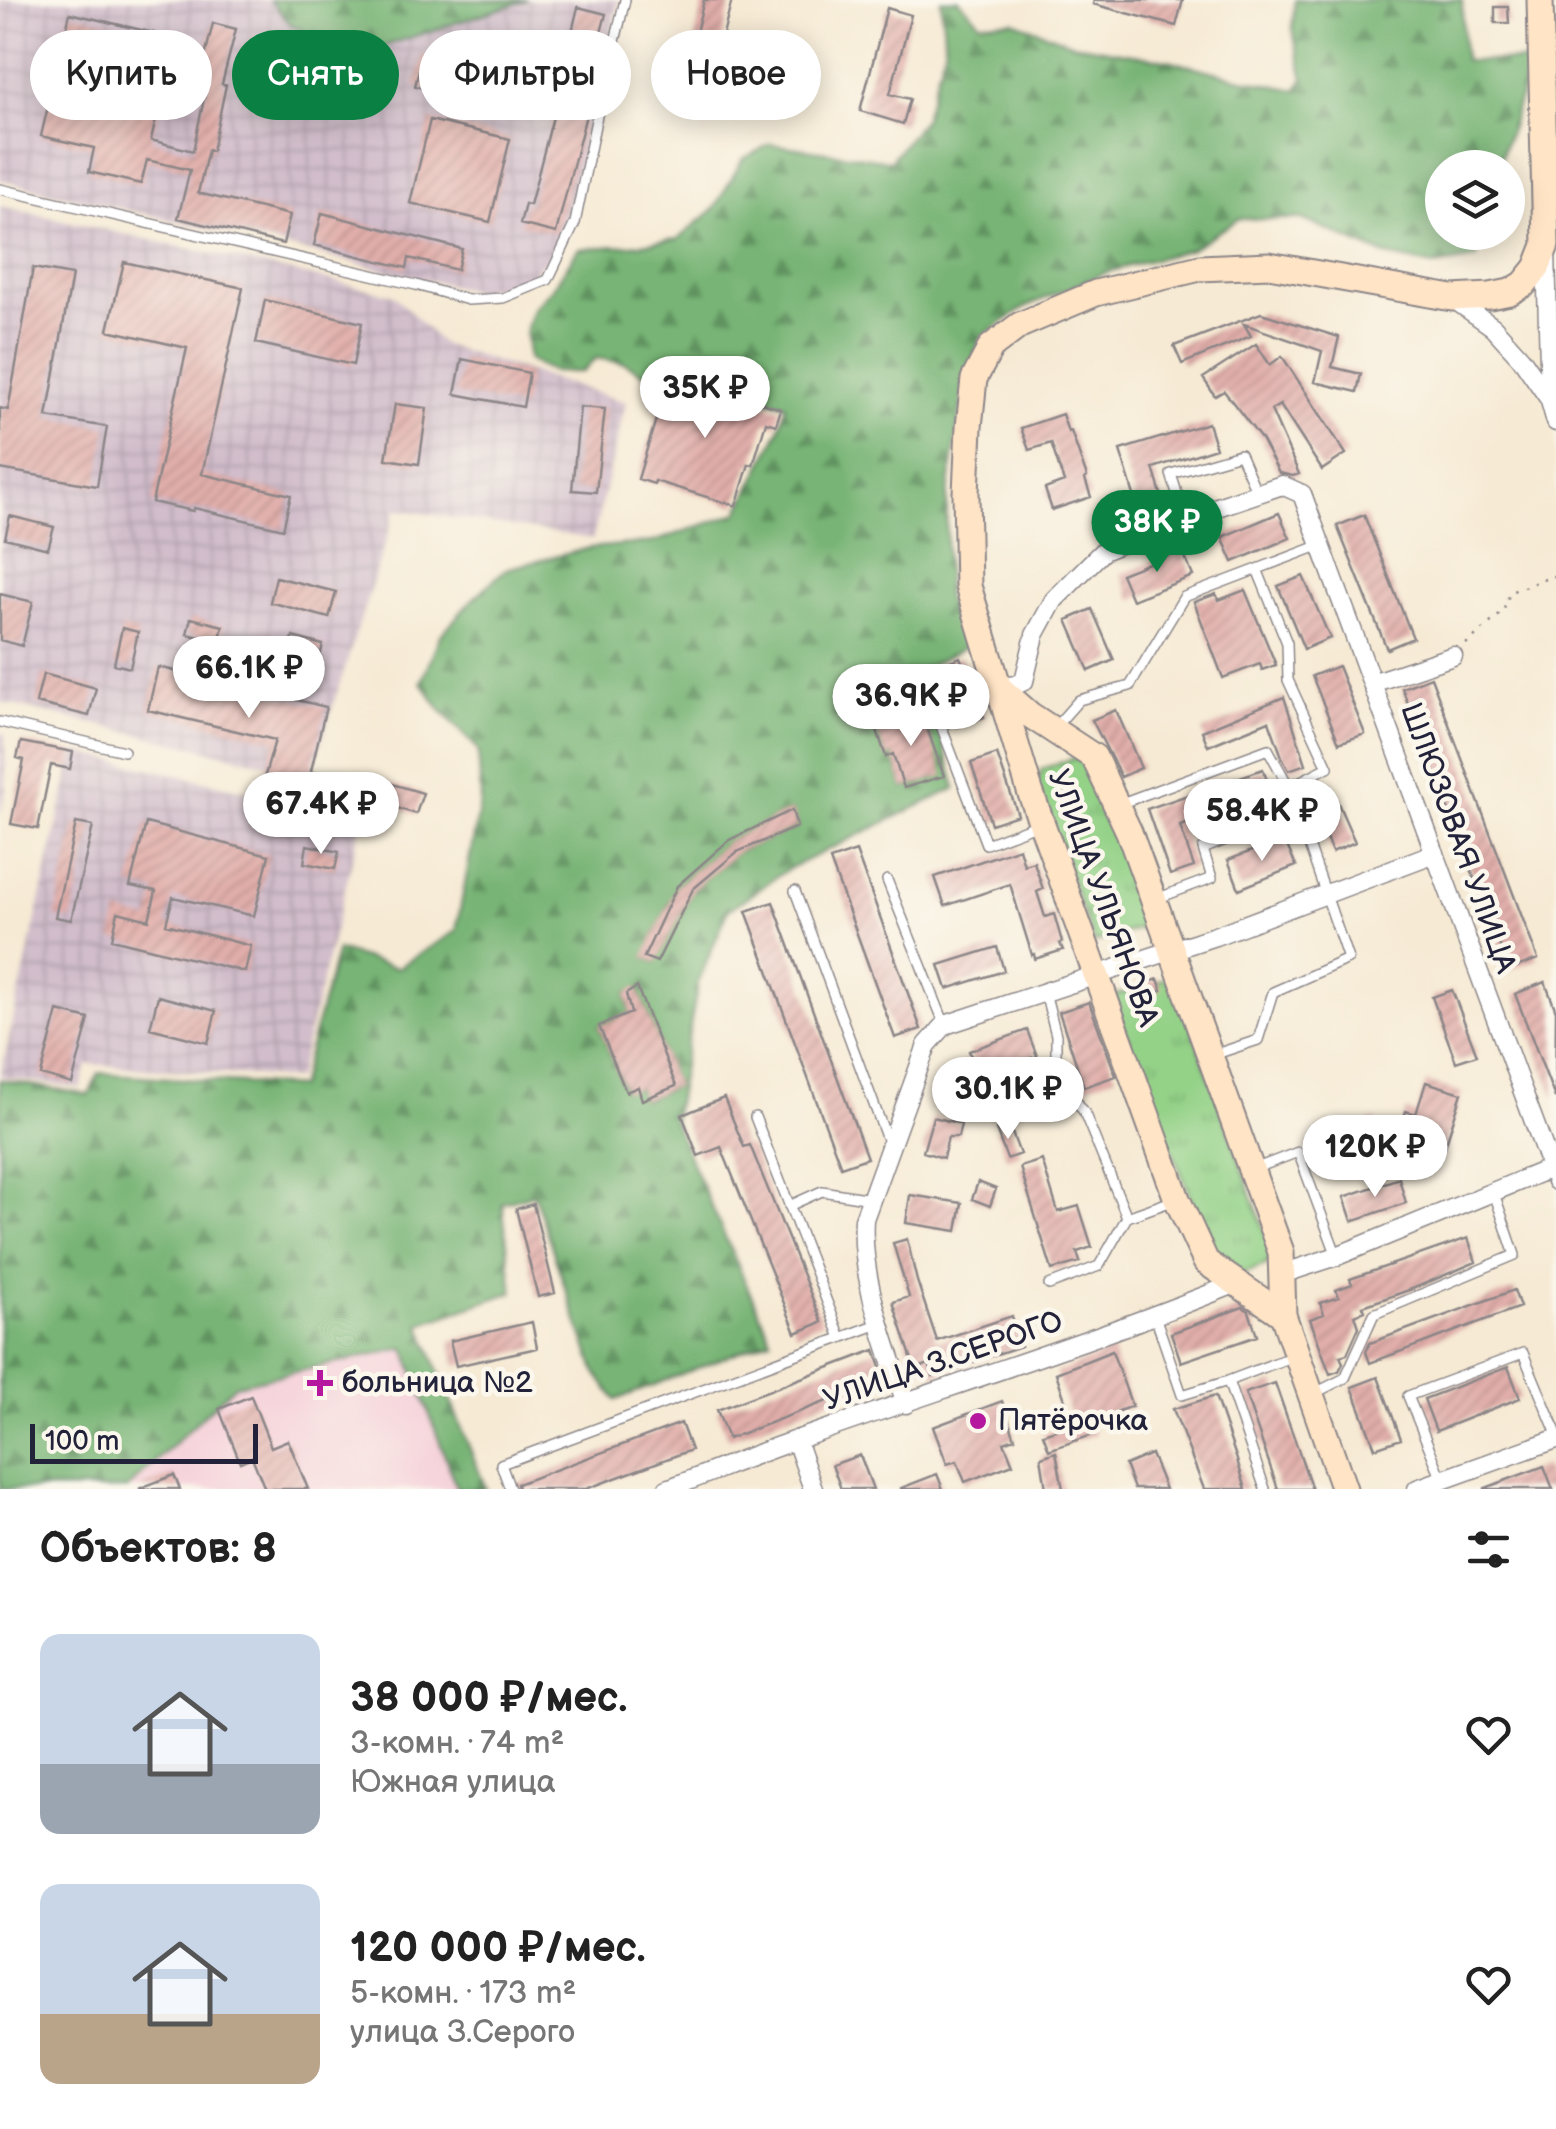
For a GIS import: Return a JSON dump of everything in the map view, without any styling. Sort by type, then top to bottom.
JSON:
[{"type":"street","points":[[1540,0],[1550,401],[1556,422]]},
{"type":"street","points":[[1257,494],[1103,551],[1054,600],[1035,635],[1024,681],[1013,686],[996,685],[968,586],[966,493],[974,379],[991,347],[1020,325],[1096,293],[1200,268],[1269,264],[1452,298],[1490,296],[1524,284],[1537,268],[1546,246]]},
{"type":"street","points":[[1452,298],[1493,327],[1521,358],[1550,401]]},
{"type":"street","name":"ШЛЮЗОВАЯ УЛИЦА","points":[[1257,494],[1282,485],[1302,494],[1554,1172]]},
{"type":"street","name":"ШЛЮЗОВАЯ УЛИЦА","points":[[1372,683],[1452,656]]},
{"type":"street","name":"УЛИЦА УЛЬЯНОВА","points":[[996,685],[1030,715],[1094,757],[1116,805],[1281,1252],[1283,1314],[1344,1489]]},
{"type":"street","name":"УЛИЦА УЛЬЯНОВА","points":[[996,685],[1041,823],[1177,1199],[1206,1262],[1283,1314]]},
{"type":"street","points":[[906,1404],[868,1284],[862,1246],[864,1218],[928,1045],[945,1025],[1215,936],[1435,854]]},
{"type":"street","points":[[1282,1274],[1554,1172]]},
{"type":"street","name":"УЛИЦА З.СЕРОГО","points":[[667,1489],[1154,1316],[1237,1282]]},
{"type":"street","points":[[1417,1489],[1556,1439]]},
{"type":"street","points":[[796,1440],[813,1489]]},
{"type":"lane","points":[[0,189],[468,300],[503,298],[548,280],[575,223],[625,0]]},
{"type":"lane","points":[[1185,518],[1171,474],[1240,454],[1257,494]]},
{"type":"lane","points":[[1053,730],[1080,700],[1130,686],[1184,597],[1320,545]]},
{"type":"lane","points":[[1257,570],[1288,643],[1288,680],[1328,767],[1289,787]]},
{"type":"lane","points":[[926,686],[986,844],[1041,823]]},
{"type":"lane","points":[[0,722],[124,751]]},
{"type":"lane","points":[[1116,805],[1268,750],[1289,787],[1348,959],[1273,992],[1258,1040],[1210,1056]]},
{"type":"lane","points":[[1154,900],[1212,878],[1203,848],[1297,812]]},
{"type":"lane","points":[[887,880],[945,1025]]},
{"type":"lane","points":[[795,891],[890,1147]]},
{"type":"lane","points":[[1046,992],[1056,1035],[1056,1072],[1084,1112],[1126,1217]]},
{"type":"lane","points":[[755,1117],[841,1338]]},
{"type":"lane","points":[[1252,1170],[1298,1152],[1338,1256]]},
{"type":"lane","points":[[789,1206],[822,1190],[871,1200]]},
{"type":"lane","points":[[1311,1396],[1345,1378],[1374,1314],[1515,1255],[1493,1192]]},
{"type":"lane","points":[[1049,1285],[1099,1266],[1126,1217],[1177,1199]]},
{"type":"lane","points":[[1154,1316],[1182,1395],[1296,1355]]},
{"type":"lane","points":[[510,1489],[501,1464],[881,1323]]},
{"type":"lane","points":[[1442,1480],[1408,1396],[1523,1353],[1556,1432]]},
{"type":"lane","points":[[1228,1381],[1266,1489]]},
{"type":"path","points":[[1452,656],[1503,612],[1510,592],[1556,575]]},
{"type":"shaded area","points":[[0,0],[270,0],[291,25],[302,30],[232,30],[232,120],[399,120],[399,41],[419,35],[419,120],[590,120],[560,244],[524,283],[475,291],[0,180]]},
{"type":"shaded area","points":[[527,0],[619,0],[612,30],[434,30]]},
{"type":"shaded area","points":[[0,206],[394,295],[443,345],[626,402],[593,539],[396,509],[311,774],[0,702]]},
{"type":"shaded area","points":[[0,733],[5,734],[6,788],[0,816]]},
{"type":"shaded area","points":[[76,752],[363,817],[297,1079],[87,1064],[81,1088],[0,1077]]},
{"type":"shaded area","name":"больница №2","points":[[252,1338],[429,1348],[485,1489],[110,1489]]},
{"type":"green space","points":[[270,0],[527,0],[434,30],[419,30],[419,35],[399,41],[399,30],[302,30],[291,25]]},
{"type":"green space","points":[[941,0],[959,0],[981,23],[1014,21],[1074,44],[1172,61],[1296,90],[1304,79],[1292,28],[1295,0],[1462,0],[1464,61],[1526,61],[1523,89],[1503,150],[1425,150],[1425,250],[1479,250],[1476,259],[1434,266],[1387,256],[1302,219],[1238,219],[1191,249],[1107,272],[1027,306],[981,337],[964,386],[947,499],[946,598],[966,647],[922,669],[956,788],[788,869],[728,910],[698,983],[673,1121],[771,1339],[616,1400],[596,1373],[534,1194],[502,1203],[513,1292],[420,1324],[486,1489],[457,1489],[405,1348],[235,1385],[127,1489],[0,1489],[0,1080],[89,1095],[99,1073],[299,1087],[337,950],[397,968],[456,931],[481,798],[478,749],[421,682],[440,636],[506,569],[590,548],[654,542],[738,513],[779,430],[786,405],[673,370],[665,386],[625,363],[596,358],[582,372],[553,372],[528,360],[526,330],[533,309],[555,285],[578,249],[678,239],[714,209],[743,159],[770,144],[890,161],[923,120],[945,49]],"holes":[[[921,711],[932,741],[886,756],[876,727]],[[937,756],[943,776],[904,788],[897,768]],[[792,811],[797,827],[737,852],[693,889],[656,962],[645,957],[677,886],[729,840]],[[637,987],[676,1086],[643,1100],[638,1087],[625,1091],[599,1026],[631,1013],[626,994]]]},
{"type":"green space","points":[[1075,758],[1094,770],[1151,924],[1094,943],[1036,785],[1042,769]]},
{"type":"green space","points":[[1173,976],[1269,1243],[1270,1263],[1240,1275],[1214,1256],[1111,997]]},
{"type":"building","points":[[704,0],[732,0],[724,30],[697,30]]},
{"type":"building","points":[[1094,0],[1183,0],[1176,26],[1093,4]]},
{"type":"building","points":[[578,7],[606,14],[602,30],[572,30]]},
{"type":"building","points":[[1495,7],[1508,7],[1509,23],[1495,23]]},
{"type":"building","points":[[887,8],[911,15],[890,94],[910,99],[903,124],[860,111]]},
{"type":"building","points":[[70,13],[141,30],[66,30]]},
{"type":"building","points":[[213,23],[236,29],[232,30],[222,84],[226,85],[212,151],[208,150],[198,193],[290,215],[283,244],[178,218],[190,170],[147,160],[141,184],[89,172],[94,148],[41,136],[45,120],[156,120],[151,140],[193,151],[200,120],[212,120]]},
{"type":"building","points":[[430,120],[510,139],[490,222],[410,203]]},
{"type":"building","points":[[552,120],[585,120],[556,233],[520,224],[525,204],[530,205]]},
{"type":"building","points":[[322,213],[462,249],[457,270],[409,258],[407,268],[314,245]]},
{"type":"building","points":[[124,262],[243,288],[202,474],[291,495],[283,529],[152,502],[187,348],[108,330]]},
{"type":"building","points":[[33,268],[72,275],[47,417],[107,427],[97,486],[0,469],[0,408],[8,410]]},
{"type":"building","points":[[265,300],[362,323],[353,365],[256,343]]},
{"type":"building","points":[[1261,313],[1339,337],[1332,367],[1361,374],[1357,392],[1315,382],[1322,351],[1244,324],[1251,336],[1182,364],[1174,346]]},
{"type":"building","points":[[1256,344],[1270,365],[1282,356],[1346,454],[1322,470],[1280,405],[1271,410],[1299,474],[1279,473],[1261,439],[1224,391],[1215,396],[1203,378]]},
{"type":"building","points":[[462,359],[529,373],[523,407],[455,394]]},
{"type":"building","points":[[673,376],[781,409],[776,425],[766,422],[736,506],[638,479]]},
{"type":"building","points":[[395,404],[427,408],[419,464],[386,459]]},
{"type":"building","points":[[580,407],[605,409],[596,492],[572,490]]},
{"type":"building","points":[[1062,414],[1091,497],[1052,510],[1045,489],[1064,482],[1051,443],[1029,450],[1021,428]]},
{"type":"building","points":[[1208,423],[1216,448],[1153,468],[1166,510],[1141,518],[1120,450]]},
{"type":"building","points":[[1279,513],[1290,538],[1233,562],[1222,537]]},
{"type":"building","points":[[1364,515],[1413,638],[1387,649],[1337,526]]},
{"type":"building","points":[[10,516],[54,527],[48,549],[5,538]]},
{"type":"building","points":[[1182,550],[1193,576],[1132,600],[1121,574]]},
{"type":"building","points":[[1303,576],[1330,638],[1304,649],[1278,586]]},
{"type":"building","points":[[276,577],[336,592],[329,618],[270,602]]},
{"type":"building","points":[[1245,590],[1276,665],[1262,670],[1260,664],[1223,678],[1194,602],[1216,594],[1219,600]]},
{"type":"building","points":[[0,594],[33,602],[22,646],[0,640]]},
{"type":"building","points":[[1092,609],[1114,660],[1089,671],[1067,620]]},
{"type":"building","points":[[191,618],[223,626],[219,642],[187,634]]},
{"type":"building","points":[[122,628],[138,632],[130,668],[114,664]]},
{"type":"building","points":[[293,637],[323,645],[318,664],[288,656]]},
{"type":"building","points":[[960,657],[984,717],[958,727],[935,667]]},
{"type":"building","points":[[1338,666],[1365,734],[1339,743],[1312,676]]},
{"type":"building","points":[[158,667],[326,707],[311,771],[326,776],[320,796],[264,779],[275,740],[148,710]]},
{"type":"building","points":[[43,674],[96,688],[89,716],[36,703]]},
{"type":"building","points":[[1431,677],[1538,959],[1509,970],[1402,688]]},
{"type":"building","points":[[1284,697],[1306,764],[1289,770],[1269,721],[1208,746],[1202,731]]},
{"type":"building","points":[[1116,710],[1141,768],[1121,777],[1092,720]]},
{"type":"building","points":[[921,711],[944,776],[904,788],[893,754],[886,757],[876,727]]},
{"type":"building","points":[[21,742],[73,752],[70,769],[51,765],[38,829],[11,824],[24,760],[17,758]]},
{"type":"building","points":[[997,754],[1018,815],[991,824],[971,763]]},
{"type":"building","points":[[1263,769],[1272,794],[1180,826],[1194,867],[1170,875],[1147,809]]},
{"type":"building","points":[[379,780],[423,793],[416,814],[373,801]]},
{"type":"building","points":[[1330,785],[1355,842],[1332,852],[1308,795]]},
{"type":"building","points":[[792,810],[797,827],[737,852],[693,889],[657,962],[644,957],[677,886],[729,840]]},
{"type":"building","points":[[76,823],[93,826],[71,920],[55,917]]},
{"type":"building","points":[[146,823],[269,855],[254,916],[173,897],[166,924],[251,946],[245,972],[112,939],[118,912],[149,920],[156,891],[130,886]]},
{"type":"building","points":[[1284,839],[1296,866],[1239,889],[1228,860]]},
{"type":"building","points":[[307,845],[339,852],[335,869],[304,863]]},
{"type":"building","points":[[1019,848],[1024,865],[1034,862],[1043,889],[1037,892],[1045,917],[1054,914],[1062,942],[1063,950],[1035,959],[1010,884],[945,906],[935,877]]},
{"type":"building","points":[[856,851],[921,1029],[895,1038],[830,860]]},
{"type":"building","points":[[773,902],[867,1158],[841,1167],[746,911]]},
{"type":"building","points":[[997,947],[1004,971],[947,989],[939,965]]},
{"type":"building","points":[[1158,979],[1162,990],[1134,1000],[1130,989]]},
{"type":"building","points":[[1545,982],[1556,1011],[1555,1098],[1515,994]]},
{"type":"building","points":[[637,987],[676,1086],[642,1100],[638,1087],[626,1092],[599,1026],[631,1013],[626,994]]},
{"type":"building","points":[[1452,990],[1477,1055],[1456,1062],[1432,997]]},
{"type":"building","points":[[158,996],[216,1011],[208,1043],[150,1028]]},
{"type":"building","points":[[1089,1002],[1116,1076],[1084,1087],[1059,1012]]},
{"type":"building","points":[[58,1011],[89,1019],[72,1084],[41,1075]]},
{"type":"building","points":[[1027,1030],[1037,1056],[979,1077],[969,1051]]},
{"type":"building","points":[[1426,1082],[1462,1093],[1443,1153],[1397,1138],[1406,1111],[1416,1114]]},
{"type":"building","points":[[724,1098],[744,1147],[750,1145],[822,1322],[796,1333],[721,1147],[698,1156],[682,1115]]},
{"type":"building","points":[[933,1117],[961,1124],[958,1137],[948,1137],[943,1158],[923,1152]]},
{"type":"building","points":[[1375,1119],[1384,1140],[1347,1156],[1338,1135]]},
{"type":"building","points":[[1009,1125],[1020,1154],[1007,1159],[996,1130]]},
{"type":"building","points":[[1042,1160],[1058,1212],[1079,1206],[1092,1247],[1077,1252],[1080,1262],[1052,1270],[1020,1167]]},
{"type":"building","points":[[1399,1178],[1406,1203],[1352,1221],[1344,1197]]},
{"type":"building","points":[[978,1182],[996,1189],[990,1206],[972,1199]]},
{"type":"building","points":[[910,1195],[962,1203],[957,1231],[906,1223]]},
{"type":"building","points":[[533,1204],[555,1293],[538,1297],[516,1209]]},
{"type":"building","points":[[1468,1238],[1476,1262],[1363,1306],[1365,1311],[1355,1315],[1359,1327],[1347,1354],[1340,1356],[1343,1363],[1339,1371],[1330,1374],[1310,1319],[1324,1314],[1320,1303],[1339,1297],[1336,1290],[1352,1284],[1350,1279]]},
{"type":"building","points":[[907,1239],[937,1341],[1012,1316],[1021,1346],[933,1376],[929,1364],[915,1369],[893,1302],[909,1297],[893,1243]]},
{"type":"building","points":[[1514,1290],[1520,1307],[1370,1363],[1366,1352],[1370,1343]]},
{"type":"building","points":[[1243,1307],[1249,1311],[1257,1336],[1181,1362],[1171,1333]]},
{"type":"building","points":[[532,1322],[537,1348],[456,1366],[450,1341]]},
{"type":"building","points":[[875,1350],[885,1379],[728,1439],[717,1410]]},
{"type":"building","points":[[1112,1351],[1132,1406],[1090,1422],[1095,1434],[1049,1450],[1043,1434],[1073,1424],[1056,1373]]},
{"type":"building","points":[[1508,1367],[1520,1398],[1436,1431],[1424,1399]]},
{"type":"building","points":[[1378,1377],[1401,1439],[1375,1448],[1352,1387]]},
{"type":"building","points":[[1275,1383],[1312,1489],[1278,1489],[1245,1393]]},
{"type":"building","points":[[251,1396],[271,1447],[288,1440],[308,1489],[265,1489],[252,1457],[240,1462],[219,1409]]},
{"type":"building","points":[[1215,1396],[1246,1489],[1204,1489],[1173,1409]]},
{"type":"building","points":[[1002,1401],[1015,1438],[1004,1442],[1013,1464],[965,1482],[957,1461],[947,1464],[933,1427]]},
{"type":"building","points":[[681,1423],[691,1450],[586,1489],[518,1489],[517,1484]]},
{"type":"building","points":[[1056,1452],[1063,1489],[1046,1489],[1041,1457]]},
{"type":"building","points":[[1151,1454],[1165,1489],[1134,1489],[1125,1465]]},
{"type":"building","points":[[860,1455],[873,1489],[841,1489],[832,1465]]},
{"type":"building","points":[[1544,1466],[1553,1489],[1485,1489],[1485,1488]]},
{"type":"building","points":[[937,1474],[943,1489],[901,1489],[901,1488]]},
{"type":"building","points":[[174,1475],[180,1489],[140,1489],[140,1488]]},
{"type":"place","name":"больница №2","points":[[320,1383]]},
{"type":"place","name":"Пятёрочка","points":[[978,1421]]}]
